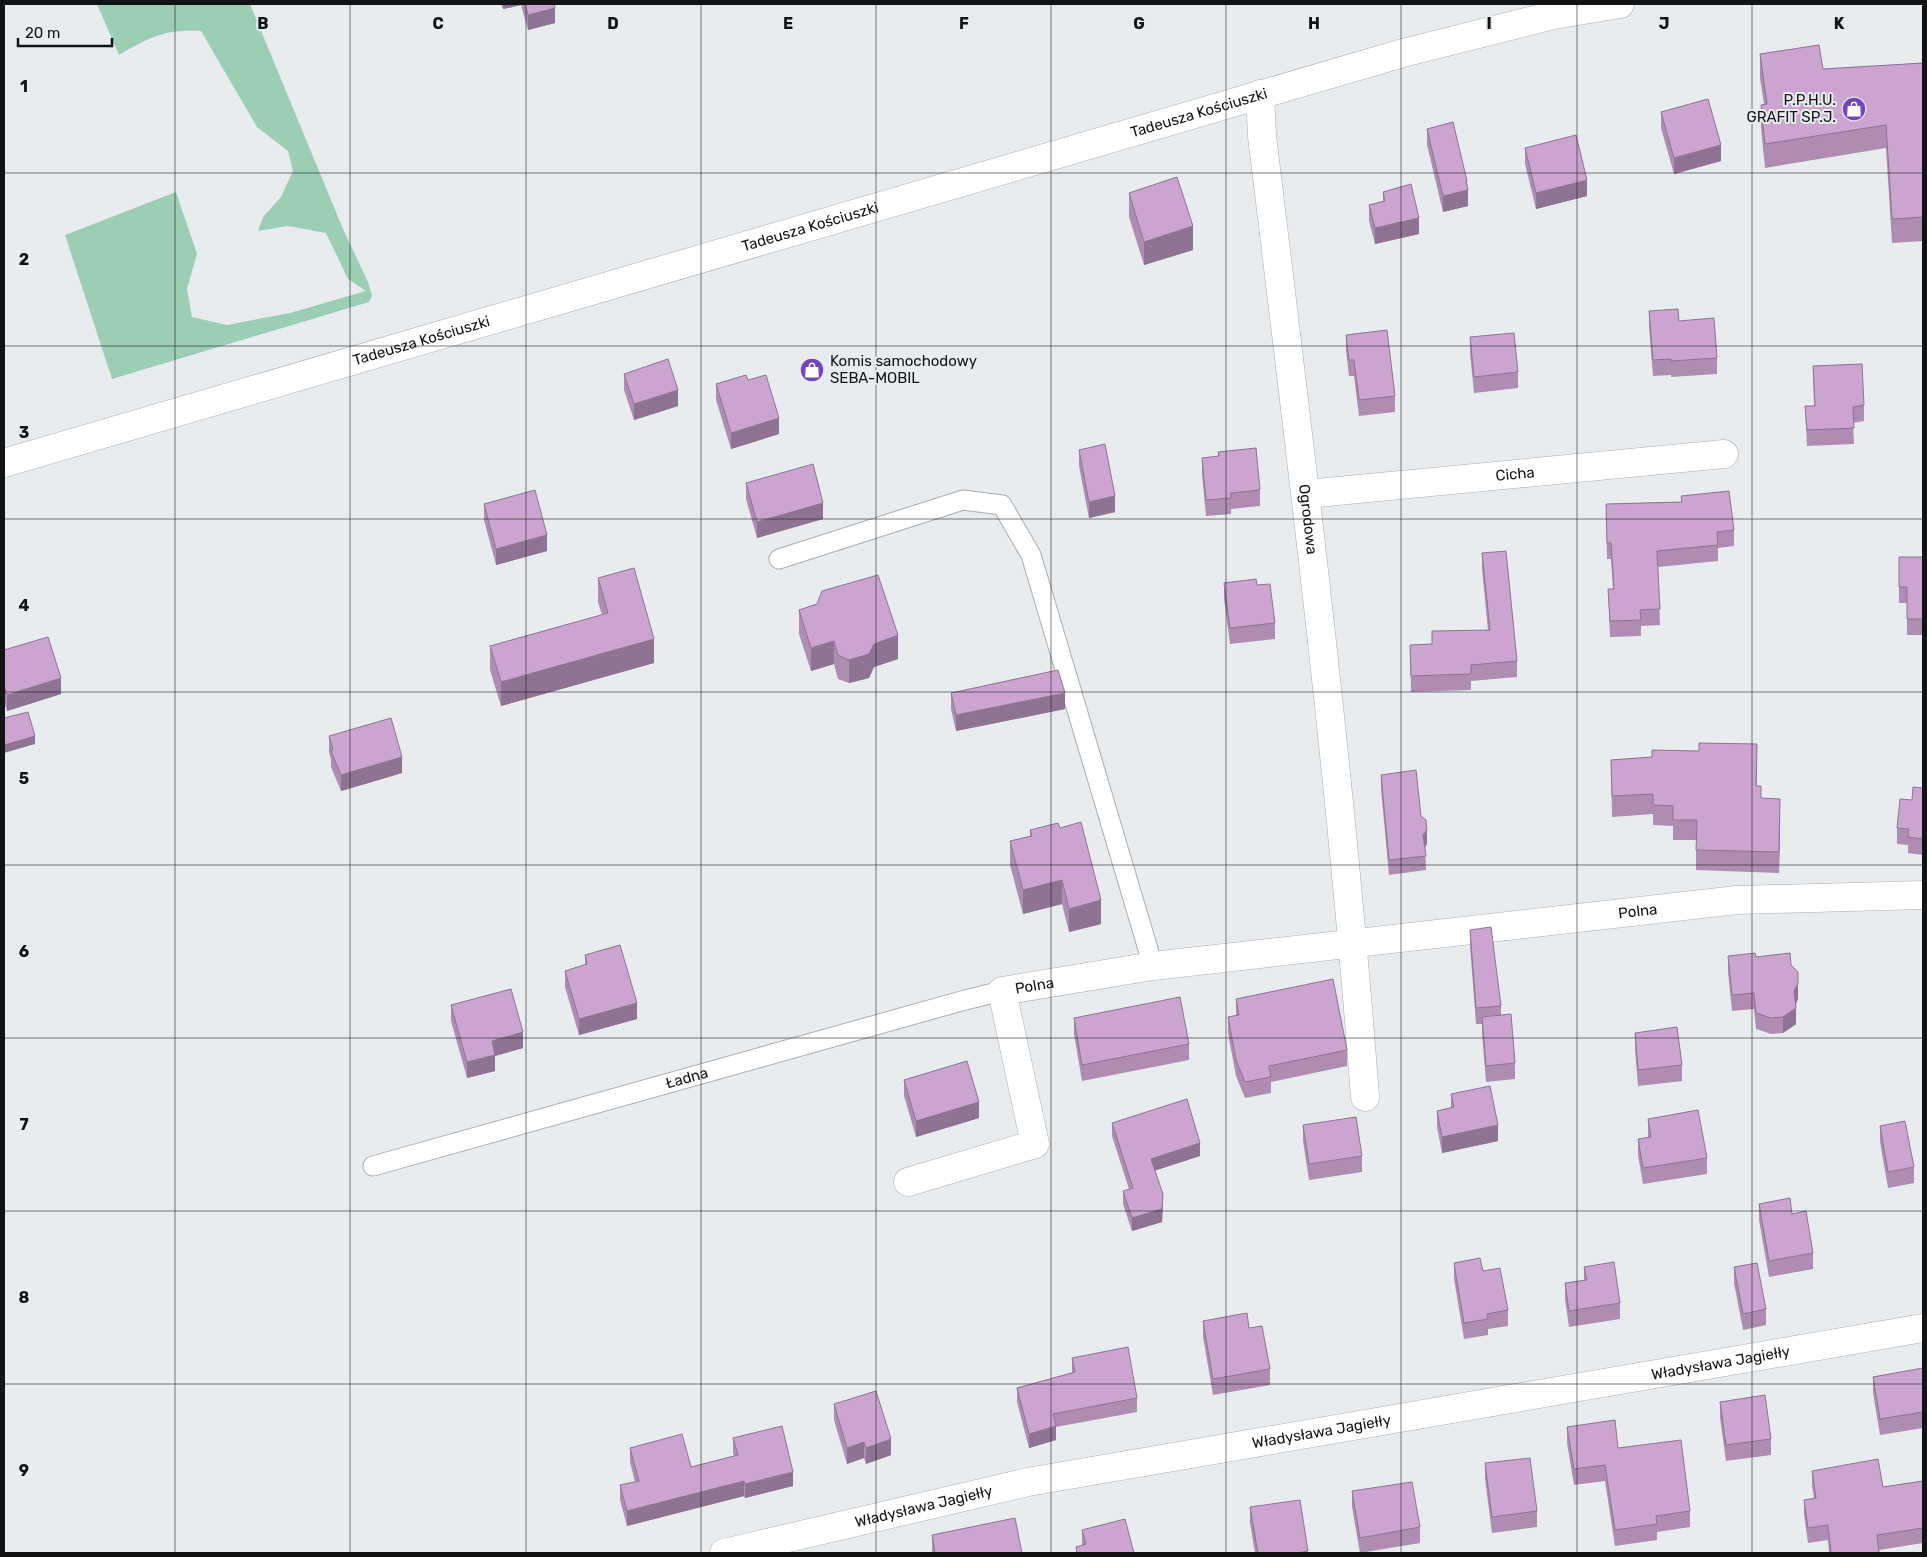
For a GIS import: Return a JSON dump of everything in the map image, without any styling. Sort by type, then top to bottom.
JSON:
[{"type":"street","name":"Tadeusza Kościuszki","points":[[4,463],[1260,94],[1476,34],[1554,15],[1620,4]]},
{"type":"street","name":"Ogrodowa","points":[[1260,94],[1262,136],[1306,494],[1354,944]]},
{"type":"street","name":"Cicha","points":[[1306,494],[1724,454]]},
{"type":"street","name":"Polna","points":[[908,1182],[1035,1144],[1002,992],[1152,966],[1737,900],[1923,895]]},
{"type":"street","points":[[1354,944],[1366,1097]]},
{"type":"street","name":"Władysława Jagiełły","points":[[724,1553],[1028,1482],[1923,1328]]},
{"type":"lane","points":[[779,559],[963,500],[1002,505],[1031,555],[1152,966]]},
{"type":"lane","name":"Ładna","points":[[373,1166],[965,1000],[1002,992]]},
{"type":"green space","points":[[97,4],[250,4],[343,229],[368,282],[372,296],[369,302],[112,379],[65,235],[176,192],[197,254],[187,289],[192,317],[227,325],[290,313],[366,291],[348,279],[326,233],[288,226],[258,231],[263,217],[281,197],[293,171],[288,151],[257,127],[201,31],[167,33],[140,43],[119,55]]},
{"type":"building","points":[[525,4],[554,4],[555,8],[528,15]]},
{"type":"building","points":[[1819,45],[1823,69],[1923,63],[1923,217],[1892,219],[1886,125],[1765,144],[1761,105],[1767,104],[1760,54]]},
{"type":"building","points":[[1708,99],[1721,145],[1674,158],[1661,112]]},
{"type":"building","points":[[1453,122],[1468,190],[1443,196],[1427,129]]},
{"type":"building","points":[[1576,135],[1587,180],[1536,193],[1525,148]]},
{"type":"building","points":[[1177,177],[1193,226],[1144,242],[1129,193]]},
{"type":"building","points":[[1411,184],[1419,218],[1375,228],[1369,205],[1385,201],[1383,192]]},
{"type":"building","points":[[1678,309],[1679,321],[1714,318],[1717,358],[1671,361],[1671,359],[1653,360],[1649,311]]},
{"type":"building","points":[[1387,330],[1395,396],[1359,400],[1354,360],[1349,360],[1346,335]]},
{"type":"building","points":[[1514,333],[1518,372],[1474,377],[1470,337]]},
{"type":"building","points":[[668,359],[678,390],[634,404],[624,374]]},
{"type":"building","points":[[1862,364],[1864,405],[1853,407],[1854,428],[1807,430],[1805,406],[1815,406],[1813,366]]},
{"type":"building","points":[[746,375],[748,380],[766,375],[779,418],[731,433],[716,384]]},
{"type":"building","points":[[1105,444],[1115,496],[1089,502],[1079,450]]},
{"type":"building","points":[[1256,448],[1260,490],[1231,493],[1231,498],[1206,500],[1202,458],[1219,456],[1218,452]]},
{"type":"building","points":[[813,464],[823,503],[757,522],[746,483]]},
{"type":"building","points":[[535,490],[547,535],[496,549],[484,504]]},
{"type":"building","points":[[1729,491],[1734,530],[1717,532],[1718,545],[1657,551],[1660,609],[1640,610],[1641,620],[1610,621],[1608,589],[1614,589],[1611,543],[1607,543],[1606,504],[1682,502],[1681,496]]},
{"type":"building","points":[[1506,551],[1517,661],[1471,665],[1471,674],[1411,676],[1410,645],[1432,644],[1432,631],[1490,630],[1482,553]]},
{"type":"building","points":[[1899,557],[1923,557],[1923,619],[1907,619],[1907,587],[1899,587]]},
{"type":"building","points":[[634,568],[654,639],[501,682],[490,646],[608,613],[598,578]]},
{"type":"building","points":[[878,575],[898,635],[874,644],[869,654],[849,660],[838,655],[834,641],[811,648],[799,610],[817,604],[822,591]]},
{"type":"building","points":[[1256,579],[1257,585],[1270,584],[1275,623],[1230,628],[1224,583]]},
{"type":"building","points":[[48,637],[61,678],[7,695],[4,685],[4,650]]},
{"type":"building","points":[[1058,670],[1065,693],[956,715],[951,693]]},
{"type":"building","points":[[28,712],[35,736],[4,745],[4,718]]},
{"type":"building","points":[[391,718],[402,757],[341,775],[331,751],[333,750],[329,736]]},
{"type":"building","points":[[1699,743],[1757,744],[1756,786],[1761,786],[1761,798],[1780,799],[1779,852],[1696,850],[1697,820],[1673,820],[1673,806],[1653,805],[1653,794],[1612,796],[1611,760],[1652,757],[1652,750],[1699,751]]},
{"type":"building","points":[[1416,770],[1421,816],[1426,820],[1427,830],[1423,835],[1426,856],[1389,860],[1381,775]]},
{"type":"building","points":[[1913,787],[1923,788],[1923,839],[1908,837],[1909,829],[1897,828],[1900,799],[1912,800]]},
{"type":"building","points":[[1081,822],[1101,900],[1069,909],[1062,880],[1023,890],[1010,841],[1032,836],[1030,830],[1058,823],[1060,828]]},
{"type":"building","points":[[1491,927],[1501,1006],[1476,1008],[1470,930]]},
{"type":"building","points":[[620,945],[637,1003],[579,1019],[565,971],[587,964],[585,955]]},
{"type":"building","points":[[1755,953],[1756,957],[1790,953],[1791,965],[1798,972],[1798,983],[1794,991],[1796,1008],[1783,1017],[1771,1018],[1756,1013],[1754,993],[1732,995],[1728,956]]},
{"type":"building","points":[[1333,979],[1347,1050],[1269,1066],[1271,1077],[1245,1082],[1236,1060],[1228,1017],[1239,1015],[1236,999]]},
{"type":"building","points":[[511,989],[523,1032],[492,1041],[495,1055],[467,1062],[451,1005]]},
{"type":"building","points":[[1180,997],[1189,1044],[1082,1065],[1074,1018]]},
{"type":"building","points":[[1511,1014],[1515,1063],[1486,1066],[1482,1017]]},
{"type":"building","points":[[1677,1027],[1682,1065],[1638,1070],[1635,1033]]},
{"type":"building","points":[[967,1061],[979,1102],[916,1121],[904,1080]]},
{"type":"building","points":[[1490,1086],[1498,1125],[1442,1137],[1437,1111],[1454,1107],[1451,1094]]},
{"type":"building","points":[[1187,1099],[1200,1143],[1151,1159],[1163,1194],[1162,1209],[1132,1218],[1123,1191],[1133,1188],[1112,1123]]},
{"type":"building","points":[[1698,1110],[1707,1158],[1643,1168],[1638,1139],[1651,1137],[1648,1119]]},
{"type":"building","points":[[1356,1117],[1362,1156],[1309,1164],[1303,1125]]},
{"type":"building","points":[[1905,1121],[1914,1167],[1888,1172],[1880,1126]]},
{"type":"building","points":[[1790,1198],[1792,1214],[1806,1211],[1813,1253],[1769,1261],[1759,1204]]},
{"type":"building","points":[[1480,1258],[1483,1271],[1500,1268],[1508,1310],[1487,1314],[1488,1319],[1464,1323],[1454,1263]]},
{"type":"building","points":[[1614,1262],[1620,1303],[1569,1311],[1565,1283],[1587,1280],[1584,1267]]},
{"type":"building","points":[[1757,1263],[1766,1309],[1743,1314],[1734,1267]]},
{"type":"building","points":[[1247,1313],[1249,1328],[1262,1326],[1270,1369],[1213,1379],[1203,1321]]},
{"type":"building","points":[[1128,1347],[1137,1398],[1053,1414],[1056,1426],[1029,1434],[1017,1388],[1075,1372],[1072,1358]]},
{"type":"building","points":[[1923,1368],[1923,1412],[1880,1419],[1873,1377]]},
{"type":"building","points":[[876,1391],[891,1439],[866,1448],[864,1442],[847,1448],[834,1404]]},
{"type":"building","points":[[1765,1395],[1771,1439],[1726,1445],[1720,1402]]},
{"type":"building","points":[[1615,1420],[1618,1448],[1681,1440],[1690,1511],[1656,1516],[1657,1524],[1615,1530],[1605,1465],[1574,1469],[1567,1427]]},
{"type":"building","points":[[782,1426],[793,1472],[745,1484],[744,1481],[627,1511],[620,1485],[639,1481],[630,1448],[682,1434],[691,1467],[738,1455],[733,1438]]},
{"type":"building","points":[[1530,1458],[1537,1511],[1492,1517],[1485,1463]]},
{"type":"building","points":[[1878,1459],[1883,1487],[1923,1481],[1923,1528],[1877,1535],[1879,1553],[1831,1553],[1828,1525],[1808,1528],[1804,1500],[1816,1498],[1812,1471]]},
{"type":"building","points":[[1412,1482],[1420,1527],[1360,1538],[1352,1491]]},
{"type":"building","points":[[1300,1500],[1308,1551],[1296,1553],[1258,1553],[1250,1507]]},
{"type":"building","points":[[1015,1518],[1022,1553],[935,1553],[932,1535]]},
{"type":"building","points":[[1125,1519],[1134,1553],[1077,1553],[1076,1547],[1086,1544],[1082,1530]]},
{"type":"place","name":"P.P.H.U. GRAFIT SP.J.","points":[[1854,109]]},
{"type":"place","name":"Komis samochodowy SEBA-MOBIL","points":[[812,370]]}]
